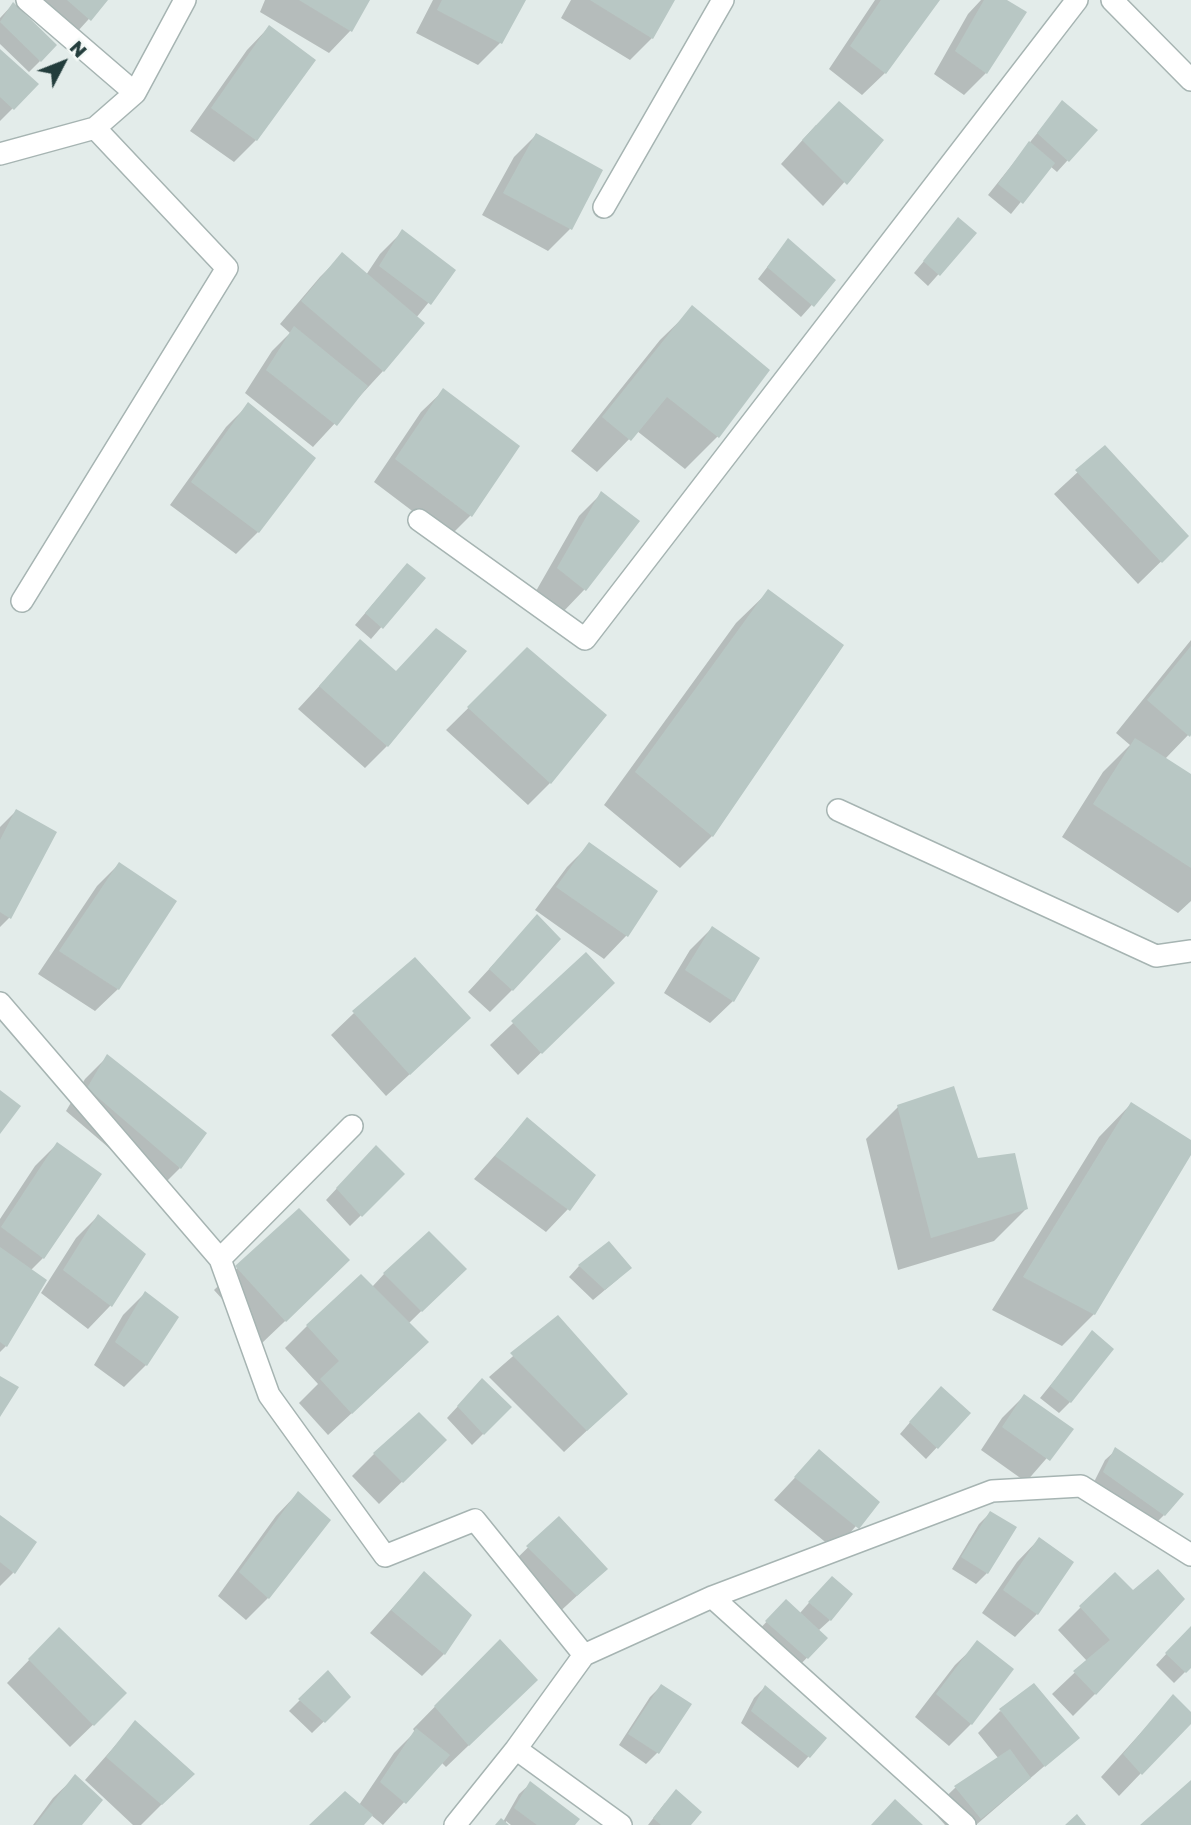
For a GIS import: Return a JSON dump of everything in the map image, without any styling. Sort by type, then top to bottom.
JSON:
[{"type":"street","points":[[27,0],[135,93]]},
{"type":"street","points":[[0,154],[95,128],[135,93],[185,0]]},
{"type":"street","points":[[604,207],[723,0]]},
{"type":"street","points":[[419,520],[585,639],[1077,0]]},
{"type":"street","points":[[1112,0],[1191,80]]},
{"type":"street","points":[[22,601],[227,268],[95,128]]},
{"type":"street","points":[[838,810],[1156,956],[1191,951]]},
{"type":"street","points":[[0,1003],[220,1259],[269,1395],[385,1556],[475,1520],[584,1655]]},
{"type":"street","points":[[220,1259],[352,1126]]},
{"type":"street","points":[[455,1825],[516,1749],[584,1655],[712,1597],[992,1491],[1082,1486],[1191,1555]]},
{"type":"street","points":[[712,1597],[965,1825]]},
{"type":"street","points":[[516,1749],[621,1825]]},
{"type":"building","points":[[67,0],[108,0],[91,21]]},
{"type":"building","points":[[299,0],[370,0],[352,32]]},
{"type":"building","points":[[442,0],[526,0],[502,44],[437,10]]},
{"type":"building","points":[[590,0],[675,0],[653,39]]},
{"type":"building","points":[[881,0],[940,0],[886,74],[850,46]]},
{"type":"building","points":[[984,0],[1007,0],[1027,12],[987,74],[955,51]]},
{"type":"building","points":[[13,2],[57,45],[41,62],[0,22]]},
{"type":"building","points":[[269,25],[316,60],[257,141],[211,108]]},
{"type":"building","points":[[0,49],[39,84],[14,110],[0,97]]},
{"type":"building","points":[[1062,100],[1098,130],[1069,162],[1037,133]]},
{"type":"building","points":[[839,101],[884,140],[847,185],[802,140]]},
{"type":"building","points":[[536,133],[603,170],[572,230],[503,193]]},
{"type":"building","points":[[1029,141],[1055,163],[1023,204],[998,184]]},
{"type":"building","points":[[958,217],[977,233],[940,276],[923,261]]},
{"type":"building","points":[[402,229],[456,270],[431,305],[379,266]]},
{"type":"building","points":[[788,238],[836,280],[814,307],[767,267]]},
{"type":"building","points":[[342,252],[425,323],[384,372],[301,301]]},
{"type":"building","points":[[692,305],[770,370],[719,438],[667,397],[631,441],[602,417]]},
{"type":"building","points":[[294,326],[368,386],[337,426],[266,370]]},
{"type":"building","points":[[443,388],[520,446],[472,517],[395,459]]},
{"type":"building","points":[[248,402],[316,458],[259,533],[191,482]]},
{"type":"building","points":[[1105,445],[1189,536],[1162,563],[1075,470]]},
{"type":"building","points":[[601,491],[640,521],[586,591],[557,568]]},
{"type":"building","points":[[407,563],[426,578],[383,629],[365,613]]},
{"type":"building","points":[[768,589],[844,645],[713,837],[635,772]]},
{"type":"building","points":[[436,628],[467,651],[388,747],[319,686],[360,639],[396,671]]},
{"type":"building","points":[[1191,646],[1191,735],[1190,737],[1147,700]]},
{"type":"building","points":[[527,647],[607,715],[551,784],[467,707]]},
{"type":"building","points":[[1135,738],[1191,774],[1191,868],[1093,804]]},
{"type":"building","points":[[16,809],[57,832],[11,919],[0,912],[0,840]]},
{"type":"building","points":[[589,842],[658,891],[628,937],[556,887]]},
{"type":"building","points":[[119,862],[177,901],[119,990],[59,951]]},
{"type":"building","points":[[537,914],[561,939],[513,991],[489,969]]},
{"type":"building","points":[[712,926],[760,958],[734,1002],[685,970]]},
{"type":"building","points":[[586,952],[615,983],[542,1054],[511,1021]]},
{"type":"building","points":[[415,957],[471,1018],[410,1075],[352,1011]]},
{"type":"building","points":[[107,1054],[207,1133],[181,1169],[87,1088]]},
{"type":"building","points":[[954,1086],[978,1158],[1015,1153],[1028,1209],[931,1238],[897,1105]]},
{"type":"building","points":[[0,1090],[21,1106],[0,1134]]},
{"type":"building","points":[[1131,1102],[1191,1140],[1191,1155],[1095,1315],[1023,1277]]},
{"type":"building","points":[[527,1117],[596,1175],[570,1211],[495,1156]]},
{"type":"building","points":[[57,1142],[102,1174],[44,1259],[1,1227]]},
{"type":"building","points":[[376,1145],[405,1174],[362,1217],[336,1188]]},
{"type":"building","points":[[299,1208],[350,1260],[286,1322],[235,1266]]},
{"type":"building","points":[[98,1214],[146,1254],[112,1307],[63,1270]]},
{"type":"building","points":[[429,1231],[467,1269],[422,1312],[383,1273]]},
{"type":"building","points":[[609,1241],[632,1268],[605,1290],[578,1265]]},
{"type":"building","points":[[0,1247],[47,1280],[7,1347],[0,1342]]},
{"type":"building","points":[[361,1274],[429,1342],[352,1414],[320,1379],[339,1361],[306,1325]]},
{"type":"building","points":[[145,1291],[179,1317],[147,1366],[115,1342]]},
{"type":"building","points":[[558,1315],[628,1394],[587,1431],[510,1353]]},
{"type":"building","points":[[1092,1330],[1114,1349],[1071,1403],[1050,1386]]},
{"type":"building","points":[[0,1376],[19,1387],[0,1417]]},
{"type":"building","points":[[482,1378],[512,1407],[484,1435],[457,1406]]},
{"type":"building","points":[[941,1386],[971,1413],[938,1449],[909,1422]]},
{"type":"building","points":[[1024,1394],[1074,1429],[1050,1461],[1002,1427]]},
{"type":"building","points":[[419,1412],[447,1440],[403,1483],[373,1453]]},
{"type":"building","points":[[1115,1447],[1184,1494],[1165,1516],[1103,1472]]},
{"type":"building","points":[[819,1449],[880,1502],[859,1529],[794,1477]]},
{"type":"building","points":[[298,1491],[331,1520],[269,1599],[239,1572]]},
{"type":"building","points":[[990,1511],[1017,1527],[988,1574],[961,1557]]},
{"type":"building","points":[[0,1515],[37,1542],[15,1574],[0,1562]]},
{"type":"building","points":[[559,1516],[608,1569],[577,1596],[526,1546]]},
{"type":"building","points":[[1039,1537],[1074,1562],[1038,1615],[1003,1590]]},
{"type":"building","points":[[1158,1569],[1185,1599],[1096,1695],[1073,1671],[1110,1640],[1079,1606],[1115,1572],[1133,1590]]},
{"type":"building","points":[[424,1571],[472,1615],[445,1655],[391,1610]]},
{"type":"building","points":[[832,1576],[853,1594],[831,1621],[808,1602]]},
{"type":"building","points":[[786,1599],[828,1638],[808,1659],[765,1621]]},
{"type":"building","points":[[1191,1626],[1191,1668],[1186,1673],[1165,1653]]},
{"type":"building","points":[[59,1627],[127,1693],[94,1726],[28,1659]]},
{"type":"building","points":[[500,1639],[538,1680],[469,1746],[434,1706]]},
{"type":"building","points":[[977,1640],[1014,1669],[972,1725],[936,1694]]},
{"type":"building","points":[[328,1670],[351,1697],[325,1723],[298,1699]]},
{"type":"building","points":[[1034,1683],[1080,1738],[1045,1767],[999,1709]]},
{"type":"building","points":[[661,1684],[692,1704],[659,1754],[628,1734]]},
{"type":"building","points":[[765,1685],[827,1738],[810,1758],[751,1711]]},
{"type":"building","points":[[1173,1694],[1191,1712],[1191,1724],[1142,1775],[1123,1754]]},
{"type":"building","points":[[135,1720],[195,1774],[162,1805],[106,1757]]},
{"type":"building","points":[[416,1728],[450,1755],[406,1804],[380,1782]]},
{"type":"building","points":[[1010,1749],[1031,1778],[981,1819],[954,1786]]},
{"type":"building","points":[[75,1774],[103,1800],[82,1825],[35,1825]]},
{"type":"building","points":[[1191,1780],[1191,1825],[1140,1825]]},
{"type":"building","points":[[530,1781],[580,1819],[575,1825],[537,1825],[514,1808]]},
{"type":"building","points":[[676,1789],[702,1812],[691,1825],[661,1825],[653,1818]]},
{"type":"building","points":[[345,1791],[373,1815],[364,1825],[309,1825]]},
{"type":"building","points":[[895,1799],[923,1825],[871,1825]]},
{"type":"building","points":[[1077,1814],[1086,1825],[1065,1825]]},
{"type":"building","points":[[501,1818],[509,1825],[495,1825]]}]
